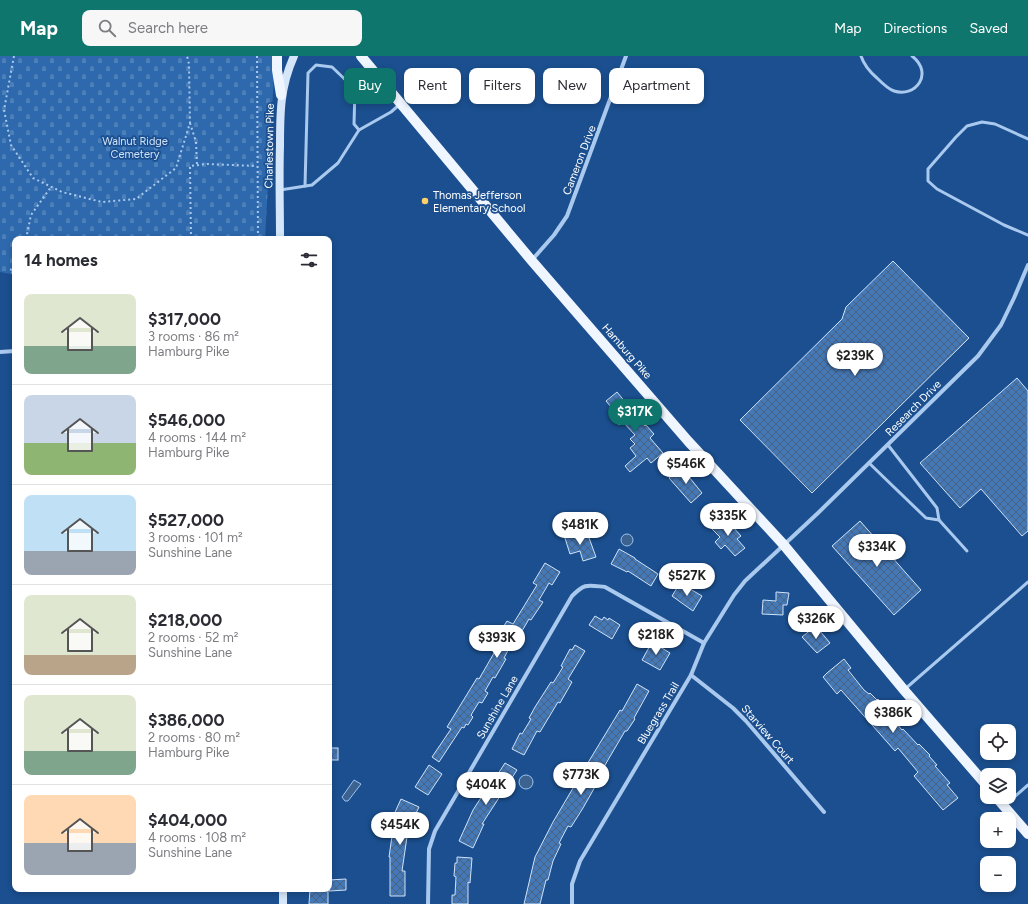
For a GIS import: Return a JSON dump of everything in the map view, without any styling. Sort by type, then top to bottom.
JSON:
[{"type":"main road","points":[[277,56],[277,70],[281,95]]},
{"type":"main road","name":"Hamburg Pike","points":[[361,56],[532,261],[688,441],[784,544],[904,690],[980,778]]},
{"type":"main road","points":[[1004,806],[1028,834]]},
{"type":"street","name":"Charlestown Pike","points":[[280,236],[279,191],[281,95],[288,70],[294,56]]},
{"type":"street","name":"Cameron Drive","points":[[532,261],[554,236],[568,216],[626,56]]},
{"type":"street","name":"Research Drive","points":[[784,544],[818,513],[978,356],[1001,325],[1028,265]]},
{"type":"street","points":[[0,352],[12,351]]},
{"type":"street","name":"Bluegrass Trail","points":[[572,904],[572,884],[580,861],[691,675],[704,643],[734,595],[745,581],[784,544]]},
{"type":"street","name":"Sunshine Lane","points":[[428,904],[429,849],[435,831],[572,596],[581,587],[590,585],[605,587],[704,643]]},
{"type":"street","name":"Starview Court","points":[[691,675],[733,708],[746,721],[824,812]]},
{"type":"street","points":[[283,892],[283,904]]},
{"type":"lane","points":[[861,56],[868,70],[888,88],[900,92],[908,92],[914,88],[920,82],[923,75],[920,63],[912,56]]},
{"type":"lane","points":[[305,186],[308,73],[316,65],[332,67],[355,89],[354,124],[359,130]]},
{"type":"lane","points":[[279,191],[312,185],[338,163],[359,130],[390,112],[401,103]]},
{"type":"lane","points":[[1028,139],[995,124],[982,122],[967,126],[956,136],[928,169],[928,181],[937,189],[1004,225],[1028,235]]},
{"type":"lane","points":[[888,445],[937,508],[939,520],[967,551]]},
{"type":"lane","points":[[869,463],[926,518],[939,520]]},
{"type":"lane","points":[[904,690],[1028,582]]},
{"type":"lane","points":[[1004,806],[1028,785]]},
{"type":"path","points":[[14,56],[4,110],[11,145],[33,178],[62,192],[102,202],[136,199],[176,168],[190,123]]},
{"type":"path","points":[[187,56],[189,64],[190,123],[196,142],[197,165]]},
{"type":"path","points":[[257,56],[258,236]]},
{"type":"path","points":[[191,236],[190,166],[257,166]]},
{"type":"path","points":[[27,236],[31,215],[51,187]]},
{"type":"green space","name":"Walnut Ridge Cemetery","points":[[0,56],[275,56],[265,236],[12,236],[12,274],[0,272]]},
{"type":"shaded area","points":[[627,534],[631,536],[633,540],[631,544],[627,546],[623,544],[621,540],[623,536]]},
{"type":"shaded area","points":[[526,775],[531,777],[533,782],[531,787],[526,789],[521,787],[519,782],[521,777]]},
{"type":"shaded area","points":[[354,780],[361,784],[348,801],[345,801],[342,797]]},
{"type":"building","points":[[893,261],[969,338],[812,493],[740,420],[842,319],[846,307]]},
{"type":"building","points":[[1017,378],[1028,391],[1028,531],[1022,536],[981,489],[960,508],[920,463]]},
{"type":"building","points":[[617,392],[645,426],[646,425],[654,434],[650,438],[663,453],[651,463],[647,458],[630,472],[625,466],[636,456],[630,448],[635,444],[630,439],[635,435],[623,422],[619,425],[612,418],[617,414],[606,401]]},
{"type":"building","points":[[681,467],[702,493],[691,503],[669,478]]},
{"type":"building","points":[[724,517],[741,536],[737,539],[745,548],[735,556],[725,545],[721,549],[715,542],[720,537],[711,528]]},
{"type":"building","points":[[860,521],[921,590],[894,615],[832,546]]},
{"type":"building","points":[[574,531],[576,539],[588,535],[596,557],[583,561],[580,551],[570,554],[564,535]]},
{"type":"building","points":[[619,549],[658,574],[651,586],[628,571],[627,572],[611,564]]},
{"type":"building","points":[[545,563],[560,572],[552,585],[549,583],[539,600],[543,602],[531,620],[529,619],[515,643],[513,641],[504,658],[506,659],[495,678],[493,677],[485,691],[488,693],[482,703],[479,702],[471,715],[473,717],[468,725],[466,724],[464,728],[462,727],[439,762],[432,757],[451,729],[447,727],[477,678],[479,679],[501,641],[496,638],[507,621],[513,624],[537,585],[533,583]]},
{"type":"building","points":[[680,583],[702,596],[693,611],[672,596]]},
{"type":"building","points":[[776,592],[789,593],[787,605],[783,605],[783,615],[762,614],[763,600],[776,601]]},
{"type":"building","points":[[595,616],[602,620],[604,617],[608,620],[609,618],[620,625],[612,639],[589,625]]},
{"type":"building","points":[[813,628],[817,633],[820,631],[830,643],[817,653],[802,637]]},
{"type":"building","points":[[652,642],[670,653],[660,670],[642,660]]},
{"type":"building","points":[[575,645],[585,651],[568,679],[572,682],[560,703],[558,702],[540,732],[537,731],[524,755],[512,749],[520,733],[522,734],[531,719],[529,718],[535,707],[551,682],[553,683],[563,667],[561,666],[570,649],[572,650]]},
{"type":"building","points":[[844,659],[851,668],[848,670],[864,690],[869,694],[870,693],[877,700],[878,699],[885,708],[883,710],[896,725],[897,724],[902,730],[903,729],[930,755],[929,756],[937,765],[935,766],[950,783],[947,785],[958,798],[943,810],[914,776],[918,772],[898,748],[895,751],[841,690],[837,694],[823,677]]},
{"type":"building","points":[[637,684],[649,691],[634,718],[635,719],[627,731],[625,731],[598,777],[600,778],[583,808],[571,827],[568,826],[559,843],[561,844],[553,861],[548,880],[546,880],[540,904],[524,904],[535,857],[553,822],[620,710],[622,711]]},
{"type":"building","points":[[332,748],[338,748],[338,760],[332,760]]},
{"type":"building","points":[[505,763],[517,770],[482,824],[484,824],[473,848],[459,841],[473,810]]},
{"type":"building","points":[[429,765],[442,774],[428,795],[415,787]]},
{"type":"building","points":[[401,799],[419,807],[408,830],[402,871],[405,871],[405,896],[390,896],[389,857],[394,822],[391,821]]},
{"type":"building","points":[[457,857],[472,858],[470,883],[468,882],[468,904],[452,904],[452,895],[455,895],[456,877],[454,876]]},
{"type":"building","points":[[346,879],[346,890],[332,891],[332,880]]},
{"type":"building","points":[[310,892],[328,892],[328,904],[309,904]]},
{"type":"place","name":"Thomas Jefferson Elementary School","points":[[425,201]]}]
